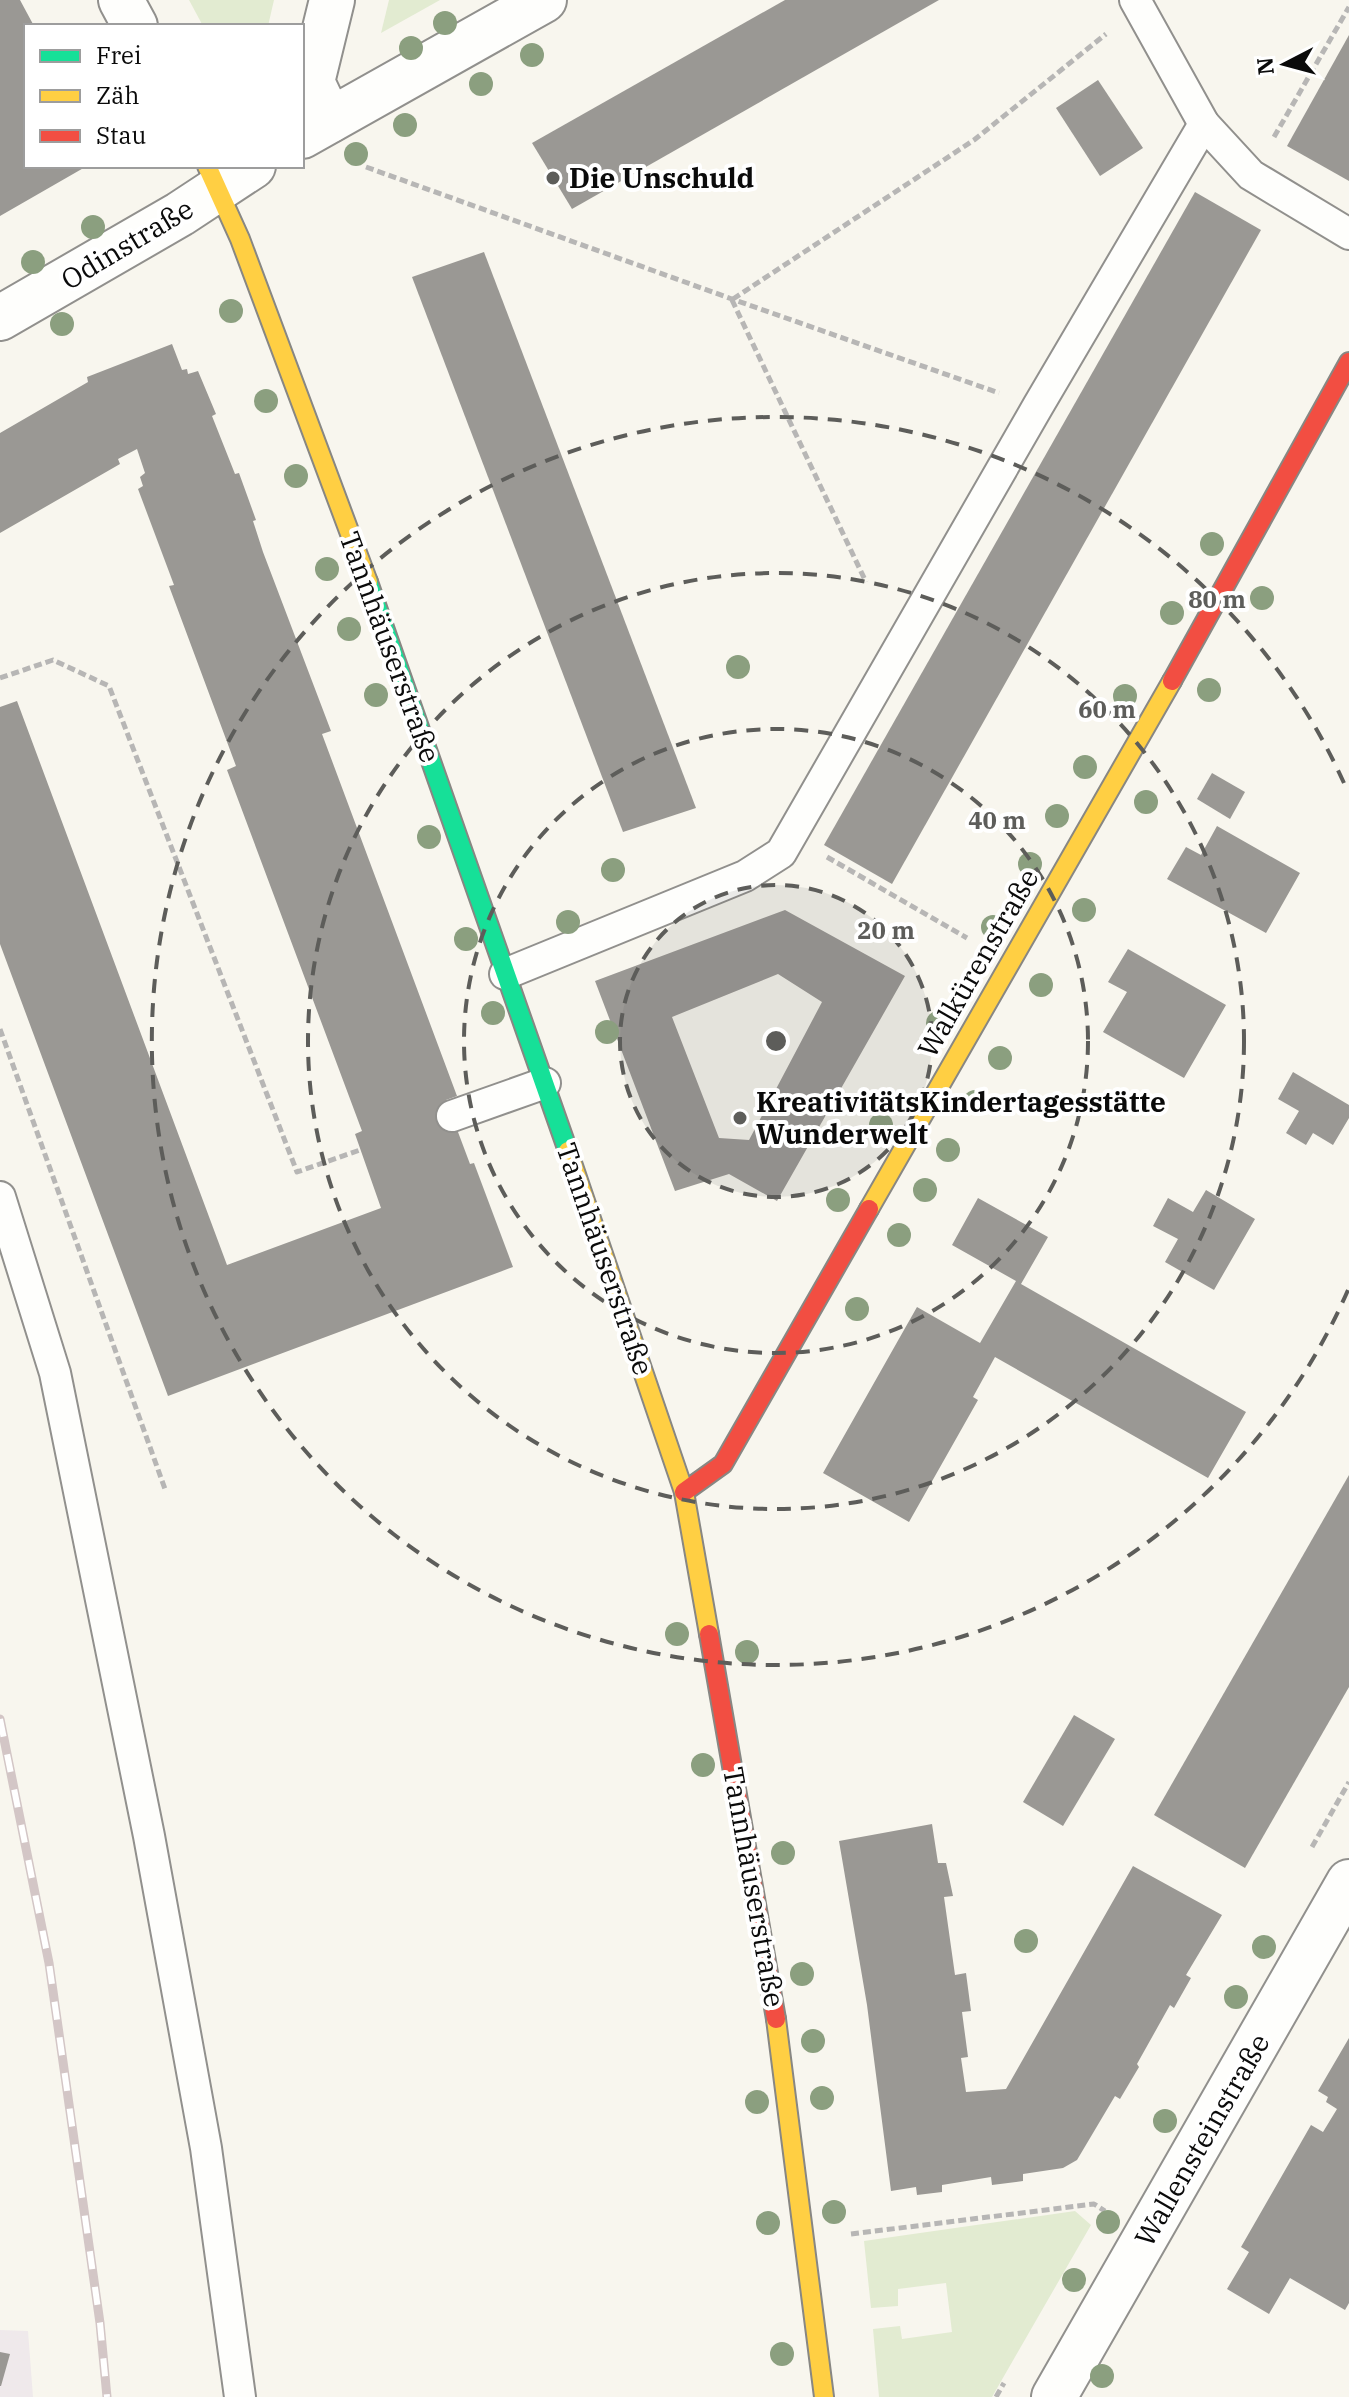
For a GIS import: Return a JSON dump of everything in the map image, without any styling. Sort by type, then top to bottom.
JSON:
[{"type":"street","points":[[121,0],[134,24]]},
{"type":"street","points":[[332,0],[312,82],[316,128],[544,0]]},
{"type":"street","name":"Odinstraße","points":[[0,318],[167,222],[226,174]]},
{"type":"street","name":"Tannhäuserstraße","points":[[226,174],[240,239],[360,559],[545,1083],[684,1492],[781,2047],[824,2397]]},
{"type":"street","name":"Walkürenstraße","points":[[684,1492],[723,1464],[1153,715],[1349,362]]},
{"type":"street","name":"Wallensteinstraße","points":[[1054,2397],[1349,1882]]},
{"type":"lane","points":[[1137,4],[1204,124],[1251,175],[1349,234]]},
{"type":"lane","points":[[505,974],[745,876],[781,853],[1204,124]]},
{"type":"lane","points":[[452,1116],[545,1083]]},
{"type":"lane","points":[[0,1197],[55,1373],[146,1821],[206,2148],[240,2397]]},
{"type":"path","points":[[732,299],[974,140],[1137,4]]},
{"type":"path","points":[[1251,175],[1349,7]]},
{"type":"path","points":[[366,167],[1038,406]]},
{"type":"path","points":[[732,299],[866,582]]},
{"type":"path","points":[[0,678],[53,660],[109,686],[297,1172],[360,1150]]},
{"type":"path","points":[[791,837],[1010,962]]},
{"type":"path","points":[[0,1029],[165,1489]]},
{"type":"path","points":[[805,2232],[854,2234],[1094,2204],[1148,2235]]},
{"type":"shaded area","points":[[0,2330],[28,2331],[33,2397],[0,2397]]},
{"type":"green space","points":[[189,0],[274,0],[268,24],[202,24]]},
{"type":"green space","points":[[389,0],[440,0],[381,33]]},
{"type":"green space","points":[[1075,2211],[1091,2225],[992,2397],[879,2397],[873,2329],[900,2326],[902,2339],[952,2332],[946,2283],[898,2289],[898,2306],[871,2308],[864,2241]]},
{"type":"building","points":[[0,0],[20,0],[33,24],[24,24],[24,168],[84,168],[0,216]]},
{"type":"building","points":[[785,0],[939,0],[572,209],[532,143]]},
{"type":"building","points":[[1349,35],[1349,181],[1287,146]]},
{"type":"building","points":[[1098,80],[1143,148],[1100,176],[1056,108]]},
{"type":"building","points":[[1195,192],[1261,230],[892,884],[824,845]]},
{"type":"building","points":[[484,252],[696,808],[623,832],[412,277]]},
{"type":"building","points":[[172,344],[182,370],[187,369],[188,374],[198,371],[216,414],[212,416],[235,474],[239,473],[256,520],[253,521],[263,552],[331,731],[322,734],[457,1096],[446,1100],[470,1164],[474,1163],[513,1267],[168,1396],[0,944],[0,707],[17,701],[227,1265],[381,1208],[355,1134],[362,1131],[227,770],[236,766],[169,586],[174,585],[138,489],[143,486],[140,477],[145,473],[137,449],[118,459],[120,464],[0,533],[0,433],[88,382],[87,377]]},
{"type":"building","points":[[1212,773],[1245,792],[1230,819],[1197,799]]},
{"type":"building","points":[[1217,826],[1300,873],[1266,933],[1167,879],[1186,847],[1201,855]]},
{"type":"building","points":[[785,910],[905,976],[777,1201],[729,1174],[675,1191],[595,981]],"holes":[[[778,974],[822,1002],[749,1140],[719,1138],[672,1017]]]},
{"type":"building","points":[[1128,949],[1226,1005],[1184,1078],[1103,1032],[1127,992],[1108,982]]},
{"type":"building","points":[[1293,1072],[1349,1105],[1349,1118],[1333,1145],[1313,1133],[1306,1145],[1286,1133],[1299,1111],[1278,1099]]},
{"type":"building","points":[[1206,1190],[1255,1219],[1214,1290],[1165,1262],[1178,1239],[1153,1226],[1168,1198],[1193,1212]]},
{"type":"building","points":[[978,1198],[1048,1237],[1021,1284],[1246,1412],[1208,1478],[995,1357],[973,1397],[978,1400],[909,1522],[823,1473],[917,1307],[980,1343],[1016,1281],[952,1245]]},
{"type":"building","points":[[1349,1475],[1349,1687],[1245,1868],[1154,1815]]},
{"type":"building","points":[[1074,1715],[1115,1739],[1063,1826],[1023,1802]]},
{"type":"building","points":[[932,1824],[938,1863],[946,1863],[953,1896],[944,1897],[955,1975],[966,1973],[971,2011],[962,2012],[968,2057],[961,2058],[966,2092],[1006,2089],[1133,1866],[1222,1915],[1186,1975],[1191,1978],[1174,2008],[1170,2005],[1120,2099],[1115,2096],[1077,2160],[1063,2168],[1023,2174],[1023,2181],[992,2185],[991,2177],[942,2185],[942,2192],[917,2195],[916,2187],[891,2191],[867,2005],[839,1841]]},
{"type":"building","points":[[1349,2038],[1349,2303],[1345,2310],[1290,2278],[1269,2314],[1227,2289],[1249,2252],[1241,2247],[1311,2125],[1323,2132],[1337,2109],[1326,2102],[1328,2097],[1318,2091]]},
{"type":"building","points":[[0,2352],[10,2354],[1,2386],[0,2386]]},
{"type":"railway","points":[[0,1719],[49,1963],[100,2323],[107,2397]]},
{"type":"traffic: fast","points":[[368,582],[568,1151]]},
{"type":"traffic: slow","points":[[208,168],[240,239],[368,582]]},
{"type":"traffic: slow","points":[[869,1209],[1172,681]]},
{"type":"traffic: slow","points":[[568,1151],[684,1492],[709,1634]]},
{"type":"traffic: slow","points":[[776,2019],[824,2397]]},
{"type":"traffic: jam","points":[[1172,681],[1349,362]]},
{"type":"traffic: jam","points":[[684,1492],[723,1464],[869,1209]]},
{"type":"traffic: jam","points":[[709,1634],[776,2019]]},
{"type":"place","name":"Die Unschuld","points":[[553,178]]},
{"type":"place","name":"KreativitätsKindertagesstätte Wunderwelt","points":[[740,1118]]}]
